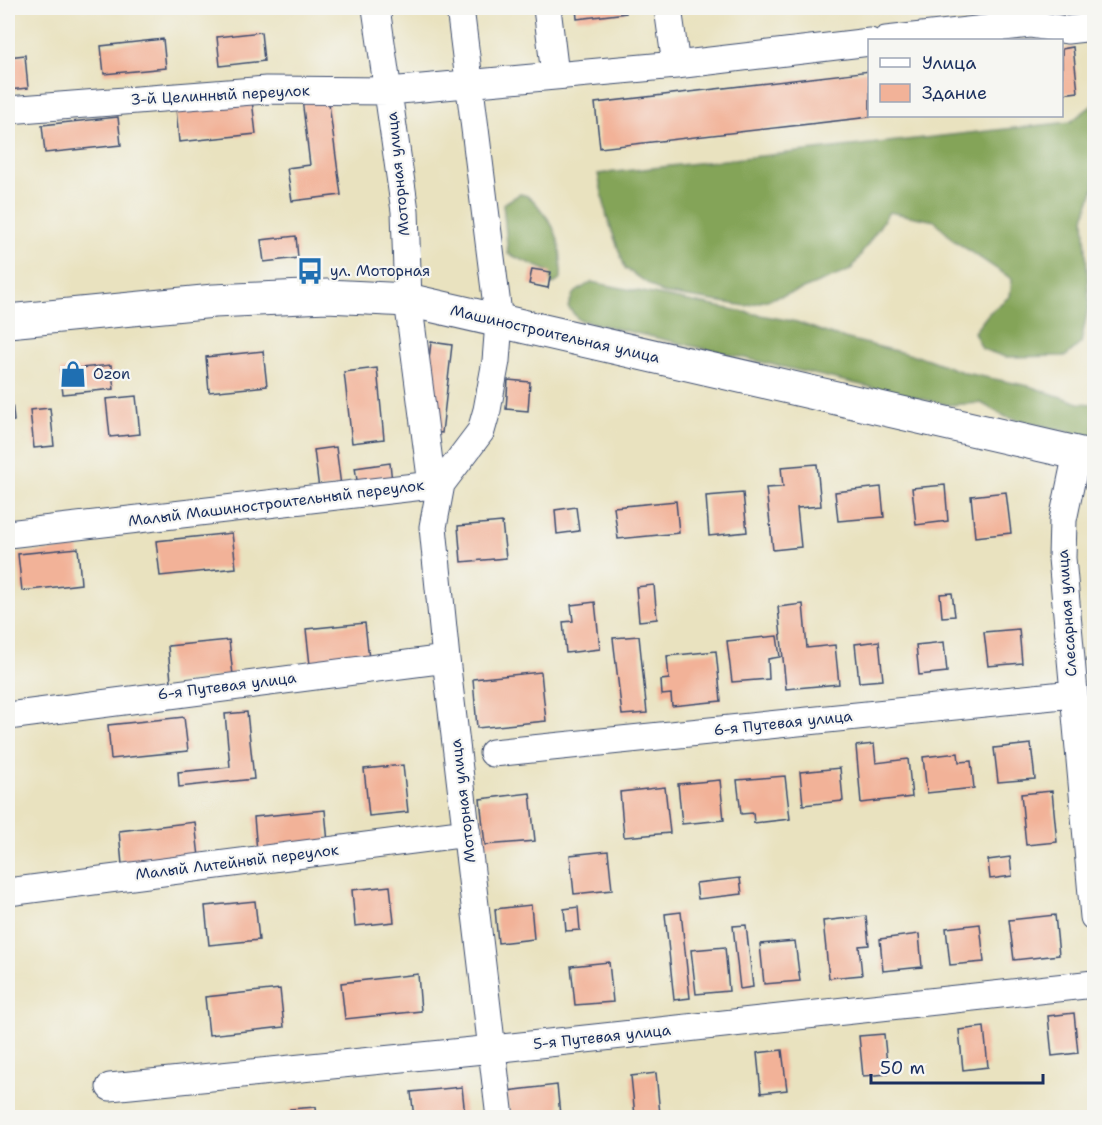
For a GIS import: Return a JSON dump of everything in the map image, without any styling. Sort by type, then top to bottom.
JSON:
[{"type":"main road","name":"Машиностроительная улица","points":[[8,321],[236,300],[327,296],[408,300],[1086,455]]},
{"type":"street","name":"Моторная улица","points":[[376,8],[405,211],[408,300],[436,485],[433,527],[446,659],[500,1118]]},
{"type":"street","points":[[460,8],[499,322]]},
{"type":"street","points":[[547,8],[555,75]]},
{"type":"street","points":[[668,8],[676,65]]},
{"type":"street","points":[[892,39],[1029,16],[1066,30],[1095,27]]},
{"type":"street","name":"3-й Целинный переулок","points":[[8,110],[266,90],[389,91],[468,82],[676,65],[868,42]]},
{"type":"street","name":"Малый Машиностроительный переулок","points":[[8,534],[436,485],[481,431],[496,361],[499,322]]},
{"type":"street","name":"Слесарная улица","points":[[1086,455],[1062,520],[1062,558],[1095,917]]},
{"type":"street","name":"6-я Путевая улица","points":[[8,716],[446,659]]},
{"type":"street","name":"6-я Путевая улица","points":[[492,753],[1073,694]]},
{"type":"street","name":"Малый Литейный переулок","points":[[8,892],[467,832]]},
{"type":"street","name":"5-я Путевая улица","points":[[110,1087],[493,1049],[1095,984]]},
{"type":"green space","points":[[1094,104],[1094,188],[1084,218],[1089,303],[1081,343],[1066,356],[1005,357],[982,349],[974,332],[989,313],[1010,296],[1012,279],[953,240],[935,221],[889,212],[851,270],[798,291],[746,306],[662,293],[625,268],[607,217],[598,174],[1070,122]]},
{"type":"green space","points":[[520,194],[528,196],[535,202],[553,227],[559,242],[561,279],[552,285],[548,271],[508,254],[503,204]]},
{"type":"green space","points":[[591,282],[797,322],[832,335],[928,359],[965,373],[1029,386],[1079,403],[1094,404],[1094,438],[1006,417],[981,403],[948,405],[579,320],[568,307],[573,294]]},
{"type":"building","points":[[576,8],[625,8],[626,13],[577,19]]},
{"type":"building","points":[[261,32],[264,61],[220,66],[217,37]]},
{"type":"building","points":[[163,39],[166,68],[104,74],[101,46]]},
{"type":"building","points":[[1073,47],[1078,92],[1063,94],[1063,49]]},
{"type":"building","points":[[25,55],[28,88],[8,90],[8,57]]},
{"type":"building","points":[[868,71],[868,117],[870,117],[600,148],[595,103]]},
{"type":"building","points":[[328,96],[341,195],[292,201],[287,168],[310,165],[302,99]]},
{"type":"building","points":[[252,100],[256,134],[179,142],[176,108]]},
{"type":"building","points":[[118,117],[121,145],[45,153],[42,125]]},
{"type":"building","points":[[296,236],[298,258],[264,262],[261,240]]},
{"type":"building","points":[[532,269],[551,272],[548,288],[529,284]]},
{"type":"building","points":[[431,342],[452,345],[442,433],[421,431]]},
{"type":"building","points":[[263,351],[267,386],[209,392],[206,357]]},
{"type":"building","points":[[111,365],[114,389],[63,394],[60,370]]},
{"type":"building","points":[[377,368],[384,439],[352,443],[344,372]]},
{"type":"building","points":[[508,380],[530,382],[528,411],[506,409]]},
{"type":"building","points":[[10,382],[14,421],[8,422],[8,383]]},
{"type":"building","points":[[136,396],[140,434],[110,437],[106,399]]},
{"type":"building","points":[[50,408],[54,446],[34,448],[30,410]]},
{"type":"building","points":[[336,447],[341,486],[319,489],[314,450]]},
{"type":"building","points":[[390,463],[392,482],[358,486],[355,468]]},
{"type":"building","points":[[817,464],[821,506],[797,508],[801,547],[773,550],[766,488],[783,487],[781,467]]},
{"type":"building","points":[[945,485],[948,521],[916,525],[912,488]]},
{"type":"building","points":[[881,487],[884,517],[838,521],[835,492]]},
{"type":"building","points":[[1006,492],[1011,533],[975,537],[971,496]]},
{"type":"building","points":[[743,493],[747,532],[709,536],[706,496]]},
{"type":"building","points":[[676,501],[679,533],[618,539],[614,507]]},
{"type":"building","points":[[576,507],[579,531],[557,534],[555,510]]},
{"type":"building","points":[[502,522],[506,558],[461,562],[458,526]]},
{"type":"building","points":[[232,533],[236,568],[160,576],[156,541]]},
{"type":"building","points":[[78,548],[81,584],[22,591],[18,554]]},
{"type":"building","points":[[654,585],[657,619],[639,621],[636,587]]},
{"type":"building","points":[[952,593],[955,616],[942,617],[940,594]]},
{"type":"building","points":[[595,602],[600,649],[566,653],[563,622],[573,621],[571,605]]},
{"type":"building","points":[[803,604],[807,648],[835,645],[839,684],[786,689],[778,607]]},
{"type":"building","points":[[365,623],[369,659],[310,665],[306,629]]},
{"type":"building","points":[[1019,629],[1022,663],[988,666],[984,632]]},
{"type":"building","points":[[639,636],[647,713],[622,715],[613,638]]},
{"type":"building","points":[[777,636],[780,657],[768,659],[769,679],[732,682],[727,641]]},
{"type":"building","points":[[229,640],[233,675],[171,682],[168,646]]},
{"type":"building","points":[[879,641],[883,680],[859,682],[855,644]]},
{"type":"building","points":[[944,642],[947,672],[919,675],[916,645]]},
{"type":"building","points":[[716,651],[721,701],[672,706],[671,694],[662,695],[661,680],[669,679],[667,656]]},
{"type":"building","points":[[541,672],[546,721],[477,728],[473,679]]},
{"type":"building","points":[[247,712],[254,779],[179,787],[178,772],[230,767],[225,714]]},
{"type":"building","points":[[184,717],[188,751],[111,759],[108,725]]},
{"type":"building","points":[[874,744],[876,763],[908,759],[912,797],[861,803],[856,746]]},
{"type":"building","points":[[1031,744],[1035,779],[998,782],[994,748]]},
{"type":"building","points":[[958,753],[959,762],[971,761],[974,788],[927,793],[923,757]]},
{"type":"building","points":[[403,765],[408,812],[369,816],[364,769]]},
{"type":"building","points":[[840,768],[843,801],[803,805],[800,772]]},
{"type":"building","points":[[785,776],[790,819],[754,823],[753,813],[741,814],[737,780]]},
{"type":"building","points":[[720,780],[724,820],[682,824],[678,784]]},
{"type":"building","points":[[665,787],[670,833],[624,837],[620,792]]},
{"type":"building","points":[[1052,791],[1057,842],[1026,845],[1021,794]]},
{"type":"building","points":[[530,793],[535,841],[485,845],[480,799]]},
{"type":"building","points":[[325,810],[328,843],[257,851],[254,817]]},
{"type":"building","points":[[195,822],[199,857],[122,865],[119,831]]},
{"type":"building","points":[[608,851],[612,890],[574,894],[570,855]]},
{"type":"building","points":[[1010,857],[1012,876],[990,879],[988,860]]},
{"type":"building","points":[[740,878],[742,894],[698,899],[696,883]]},
{"type":"building","points":[[390,886],[394,922],[355,926],[352,890]]},
{"type":"building","points":[[255,901],[259,940],[209,945],[205,906]]},
{"type":"building","points":[[531,905],[534,939],[498,943],[495,909]]},
{"type":"building","points":[[578,907],[580,930],[566,931],[564,909]]},
{"type":"building","points":[[681,912],[690,998],[674,1000],[665,914]]},
{"type":"building","points":[[1055,915],[1059,955],[1014,960],[1009,920]]},
{"type":"building","points":[[866,916],[869,945],[859,946],[862,975],[829,978],[823,921]]},
{"type":"building","points":[[980,924],[984,962],[950,965],[946,928]]},
{"type":"building","points":[[746,925],[753,987],[740,989],[733,926]]},
{"type":"building","points":[[919,934],[922,967],[883,971],[880,939]]},
{"type":"building","points":[[795,941],[800,981],[764,984],[760,944]]},
{"type":"building","points":[[725,947],[729,991],[696,994],[691,950]]},
{"type":"building","points":[[609,962],[613,1002],[575,1005],[571,966]]},
{"type":"building","points":[[418,974],[421,1011],[345,1019],[341,983]]},
{"type":"building","points":[[280,989],[284,1027],[209,1035],[205,997]]},
{"type":"building","points":[[1074,1013],[1078,1053],[1052,1056],[1048,1016]]},
{"type":"building","points":[[984,1027],[988,1067],[963,1070],[959,1030]]},
{"type":"building","points":[[884,1034],[888,1074],[863,1076],[859,1036]]},
{"type":"building","points":[[782,1050],[787,1090],[761,1093],[757,1053]]},
{"type":"building","points":[[656,1073],[660,1114],[635,1116],[631,1076]]},
{"type":"building","points":[[557,1085],[560,1115],[510,1118],[507,1091]]},
{"type":"building","points":[[462,1087],[465,1115],[414,1118],[411,1092]]},
{"type":"building","points":[[316,1107],[317,1118],[291,1118],[290,1109]]},
{"type":"place","name":"ул. Моторная","points":[[310,271]]},
{"type":"place","name":"Ozon","points":[[73,374]]}]
